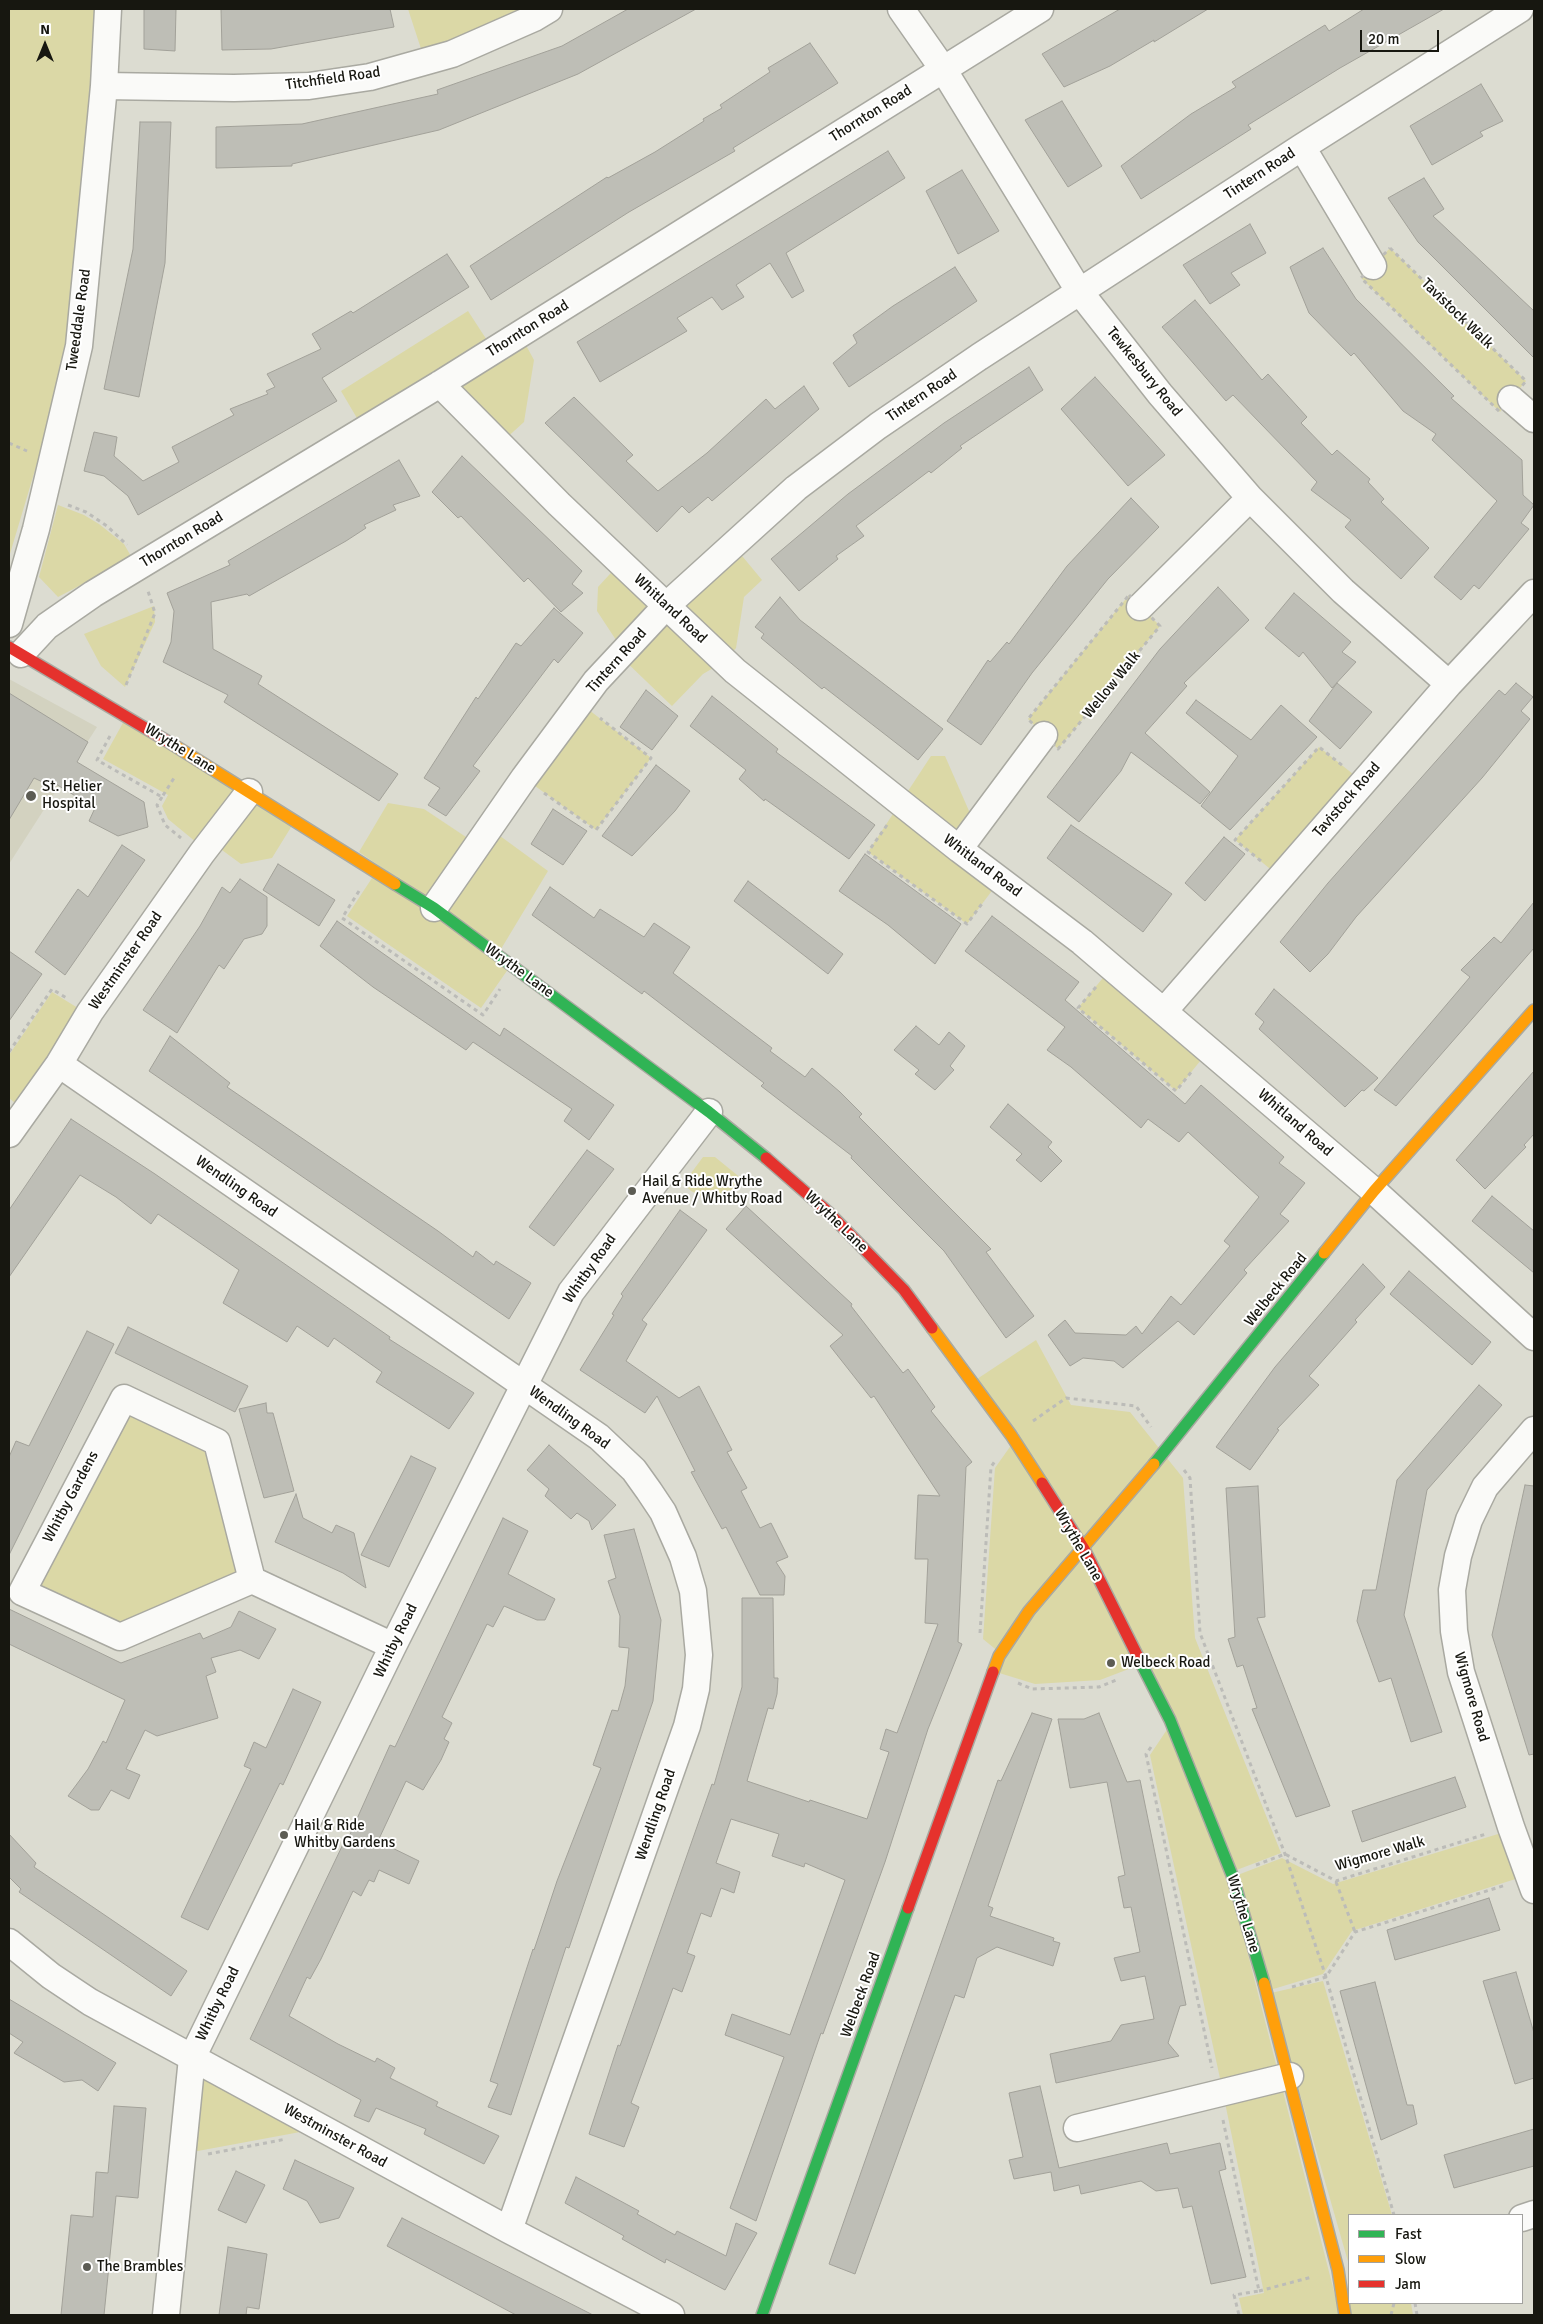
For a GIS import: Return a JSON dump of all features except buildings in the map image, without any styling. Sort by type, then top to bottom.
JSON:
[{"type":"main road","name":"Wrythe Lane","points":[[15,651],[123,714],[434,908],[709,1112],[764,1156],[828,1212],[904,1290],[1011,1435],[1084,1549],[1170,1720],[1232,1875],[1268,1994],[1344,2268],[1345,2315]]},
{"type":"main road","name":"Welbeck Road","points":[[762,2315],[999,1656],[1029,1611],[1084,1549],[1167,1449],[1374,1191],[1534,1010]]},
{"type":"street","name":"Tweeddale Road","points":[[9,624],[36,529],[79,346],[104,86],[108,9]]},
{"type":"street","name":"Titchfield Road","points":[[104,86],[308,86],[370,77],[452,54],[534,18],[549,9]]},
{"type":"street","name":"Tewkesbury Road","points":[[901,9],[943,69],[1079,291],[1160,394],[1250,498],[1343,591],[1449,684]]},
{"type":"street","name":"Thornton Road","points":[[15,651],[93,594],[440,384],[1040,9]]},
{"type":"street","name":"Tintern Road","points":[[434,908],[524,778],[596,681],[667,605],[796,488],[878,426],[1079,291],[1520,9]]},
{"type":"street","points":[[1302,147],[1372,266]]},
{"type":"street","name":"Whitland Road","points":[[440,384],[559,504],[735,671],[901,804],[1112,967],[1374,1191],[1534,1337]]},
{"type":"street","points":[[1511,399],[1534,420]]},
{"type":"street","points":[[1140,607],[1250,498]]},
{"type":"street","name":"Tavistock Road","points":[[1164,1011],[1449,684],[1534,593]]},
{"type":"street","points":[[960,850],[1044,735]]},
{"type":"street","name":"Westminster Road","points":[[9,1134],[59,1064],[90,1012],[202,853],[249,792]]},
{"type":"street","name":"Wendling Road","points":[[59,1064],[599,1437],[634,1470],[654,1498],[684,1557],[693,1591],[699,1655],[696,1689],[687,1726],[509,2230]]},
{"type":"street","name":"Whitby Road","points":[[166,2315],[192,2058],[393,1646],[571,1292],[709,1112]]},
{"type":"street","name":"Whitby Gardens","points":[[124,1398],[217,1442],[252,1580],[120,1637],[22,1592],[124,1398]]},
{"type":"street","name":"Wigmore Road","points":[[1532,1883],[1511,1827],[1461,1672],[1454,1631],[1452,1590],[1469,1520],[1485,1486],[1534,1430]]},
{"type":"street","points":[[252,1580],[393,1646]]},
{"type":"street","name":"Westminster Road","points":[[9,1942],[51,1976],[90,2002],[509,2230],[671,2315]]},
{"type":"street","points":[[1078,2128],[1290,2076]]},
{"type":"path","name":"Tavistock Walk","points":[[1390,248],[1526,381],[1511,399],[1500,412],[1361,278],[1390,248]]},
{"type":"path","name":"Wellow Walk","points":[[1129,595],[1160,626],[1058,750],[1044,735],[1028,719],[1129,595]]},
{"type":"path","points":[[524,778],[596,830],[651,758],[580,703]]},
{"type":"path","points":[[123,714],[97,760],[162,797]]},
{"type":"path","points":[[1280,877],[1235,840],[1319,747],[1363,782]]},
{"type":"path","points":[[189,755],[157,805],[165,825],[202,853]]},
{"type":"path","points":[[901,804],[868,852],[967,924],[1000,880]]},
{"type":"path","points":[[373,870],[342,918],[483,1015],[514,967]]},
{"type":"path","points":[[1112,967],[1078,1008],[1176,1091],[1209,1050]]},
{"type":"path","points":[[9,1052],[52,989],[90,1012]]},
{"type":"path","points":[[999,1656],[980,1642],[991,1467],[1011,1435],[1066,1398],[1136,1406],[1190,1478],[1200,1633],[1284,1854],[1326,1977],[1394,2214]]},
{"type":"path","points":[[992,1672],[1032,1689],[1099,1687],[1144,1669]]},
{"type":"path","points":[[1170,1720],[1146,1754],[1260,2291]]},
{"type":"path","name":"Wigmore Walk","points":[[1284,1854],[1336,1881],[1511,1827]]},
{"type":"path","points":[[1232,1875],[1284,1854]]},
{"type":"path","points":[[1336,1881],[1355,1932]]},
{"type":"path","points":[[1268,1994],[1326,1977],[1355,1932],[1532,1883]]},
{"type":"path","points":[[181,2159],[288,2139]]},
{"type":"path","points":[[1239,2315],[1234,2295],[1260,2291],[1344,2268]]},
{"type":"shaded area","points":[[9,9],[100,9],[73,324],[56,400],[9,557]]},
{"type":"shaded area","points":[[408,9],[530,9],[425,61]]},
{"type":"shaded area","points":[[1390,248],[1526,381],[1500,412],[1361,278]]},
{"type":"shaded area","points":[[468,311],[494,351],[364,430],[341,391]]},
{"type":"shaded area","points":[[522,338],[534,360],[524,422],[503,441],[449,384]]},
{"type":"shaded area","points":[[58,505],[84,515],[99,524],[124,544],[132,558],[58,597],[39,577]]},
{"type":"shaded area","points":[[733,545],[762,580],[744,597],[736,648],[725,661],[703,674],[672,706],[620,656],[626,648],[616,640],[597,611],[598,587],[620,563],[667,605]]},
{"type":"shaded area","points":[[1129,595],[1160,626],[1058,749],[1028,719]]},
{"type":"shaded area","points":[[154,606],[155,622],[125,687],[101,666],[84,634]]},
{"type":"shaded area","name":"St. Helier Hospital","points":[[9,679],[97,727],[9,864]]},
{"type":"shaded area","points":[[580,703],[651,758],[596,830],[524,778]]},
{"type":"shaded area","points":[[124,721],[293,824],[272,858],[241,864],[207,839],[202,847],[168,819],[162,806],[168,795],[103,759]]},
{"type":"shaded area","points":[[1319,747],[1363,782],[1280,877],[1235,840]]},
{"type":"shaded area","points":[[931,756],[945,756],[976,827],[960,849],[1000,880],[967,924],[868,852]]},
{"type":"shaded area","points":[[388,803],[424,809],[484,849],[496,833],[548,871],[501,949],[359,852]]},
{"type":"shaded area","points":[[374,875],[511,965],[481,1008],[347,916]]},
{"type":"shaded area","points":[[1112,967],[1209,1050],[1176,1091],[1078,1008]]},
{"type":"shaded area","points":[[52,992],[86,1013],[21,1108],[9,1098],[9,1055]]},
{"type":"shaded area","points":[[703,1157],[715,1157],[742,1179],[737,1186],[720,1198],[701,1196],[691,1191],[683,1184]]},
{"type":"shaded area","points":[[1036,1340],[1071,1405],[1130,1412],[1183,1478],[1195,1638],[1281,1853],[1234,1871],[1147,1662],[1100,1680],[1035,1684],[996,1672],[1005,1657],[983,1639],[995,1468],[1019,1434],[977,1379]]},
{"type":"shaded area","points":[[124,1398],[217,1442],[252,1580],[120,1637],[22,1592]]},
{"type":"shaded area","points":[[1168,1728],[1228,1876],[1340,2315],[1243,2315],[1239,2298],[1264,2293],[1150,1755]]},
{"type":"shaded area","points":[[1508,1831],[1525,1876],[1352,1931],[1323,1974],[1270,1990],[1235,1876],[1282,1858],[1333,1884]]},
{"type":"shaded area","points":[[1323,1981],[1392,2214],[1348,2214],[1348,2262],[1271,1993]]},
{"type":"shaded area","points":[[195,2067],[311,2130],[187,2153]]},
{"type":"shaded area","points":[[1349,2304],[1411,2304],[1413,2315],[1351,2315]]},
{"type":"traffic: fast","points":[[395,884],[434,908],[709,1112],[766,1158]]},
{"type":"traffic: fast","points":[[1154,1464],[1324,1253]]},
{"type":"traffic: fast","points":[[1140,1661],[1170,1720],[1232,1875],[1264,1983]]},
{"type":"traffic: fast","points":[[762,2315],[908,1908]]},
{"type":"traffic: slow","points":[[172,744],[395,884]]},
{"type":"traffic: slow","points":[[1324,1253],[1374,1191],[1534,1010]]},
{"type":"traffic: slow","points":[[932,1328],[1011,1435],[1042,1483]]},
{"type":"traffic: slow","points":[[993,1672],[999,1656],[1029,1611],[1154,1464]]},
{"type":"traffic: slow","points":[[1264,1983],[1338,2270],[1345,2315]]},
{"type":"traffic: jam","points":[[9,647],[172,744]]},
{"type":"traffic: jam","points":[[766,1158],[828,1212],[904,1290],[932,1328]]},
{"type":"traffic: jam","points":[[1042,1483],[1084,1549],[1140,1661]]},
{"type":"traffic: jam","points":[[908,1908],[993,1672]]},
{"type":"place","name":"St. Helier Hospital","points":[[31,796]]},
{"type":"place","name":"Hail & Ride Wrythe Avenue / Whitby Road","points":[[632,1191]]},
{"type":"place","name":"Welbeck Road","points":[[1111,1663]]},
{"type":"place","name":"Hail & Ride Whitby Gardens","points":[[284,1835]]},
{"type":"place","name":"The Brambles","points":[[87,2267]]}]
